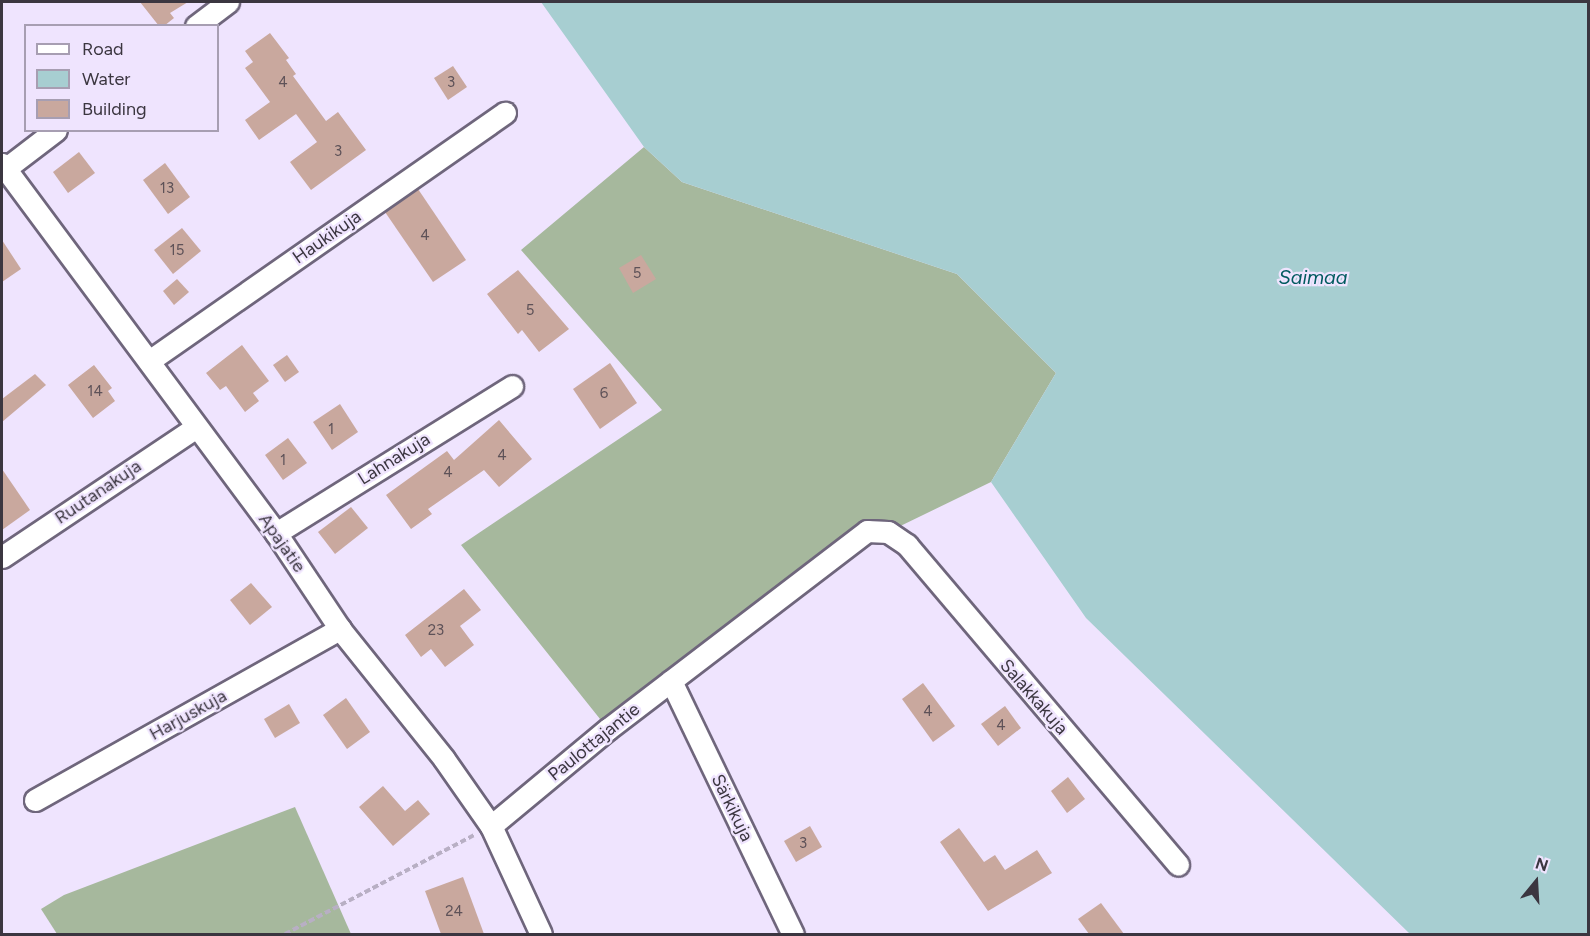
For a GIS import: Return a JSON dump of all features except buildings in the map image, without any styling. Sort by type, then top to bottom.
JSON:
[{"type":"street","points":[[199,24],[228,2]]},
{"type":"street","name":"Haukikuja","points":[[149,361],[505,113]]},
{"type":"street","points":[[3,166],[53,132]]},
{"type":"street","name":"Apajatie","points":[[3,166],[149,361],[195,428],[276,533],[340,629],[444,759],[491,826],[541,934]]},
{"type":"street","name":"Lahnakuja","points":[[276,533],[512,386]]},
{"type":"street","name":"Ruutanakuja","points":[[2,556],[195,428]]},
{"type":"street","name":"Paulottajantie","points":[[491,826],[671,681],[867,531],[888,532]]},
{"type":"street","name":"Salakkakuja","points":[[888,532],[907,545],[1178,864]]},
{"type":"street","name":"Harjuskuja","points":[[35,800],[340,629]]},
{"type":"street","name":"Särkikuja","points":[[671,681],[793,934]]},
{"type":"path","points":[[285,934],[491,826]]},
{"type":"shaded area","points":[[644,147],[682,182],[957,274],[1056,373],[991,482],[888,532],[867,532],[608,729],[461,545],[662,410],[521,250]]},
{"type":"shaded area","points":[[295,807],[351,934],[57,934],[41,909],[64,895]]},
{"type":"water","name":"Saimaa","points":[[541,2],[1588,2],[1588,934],[1410,934],[1086,618],[991,482],[1056,373],[957,274],[682,182],[644,147]]}]
